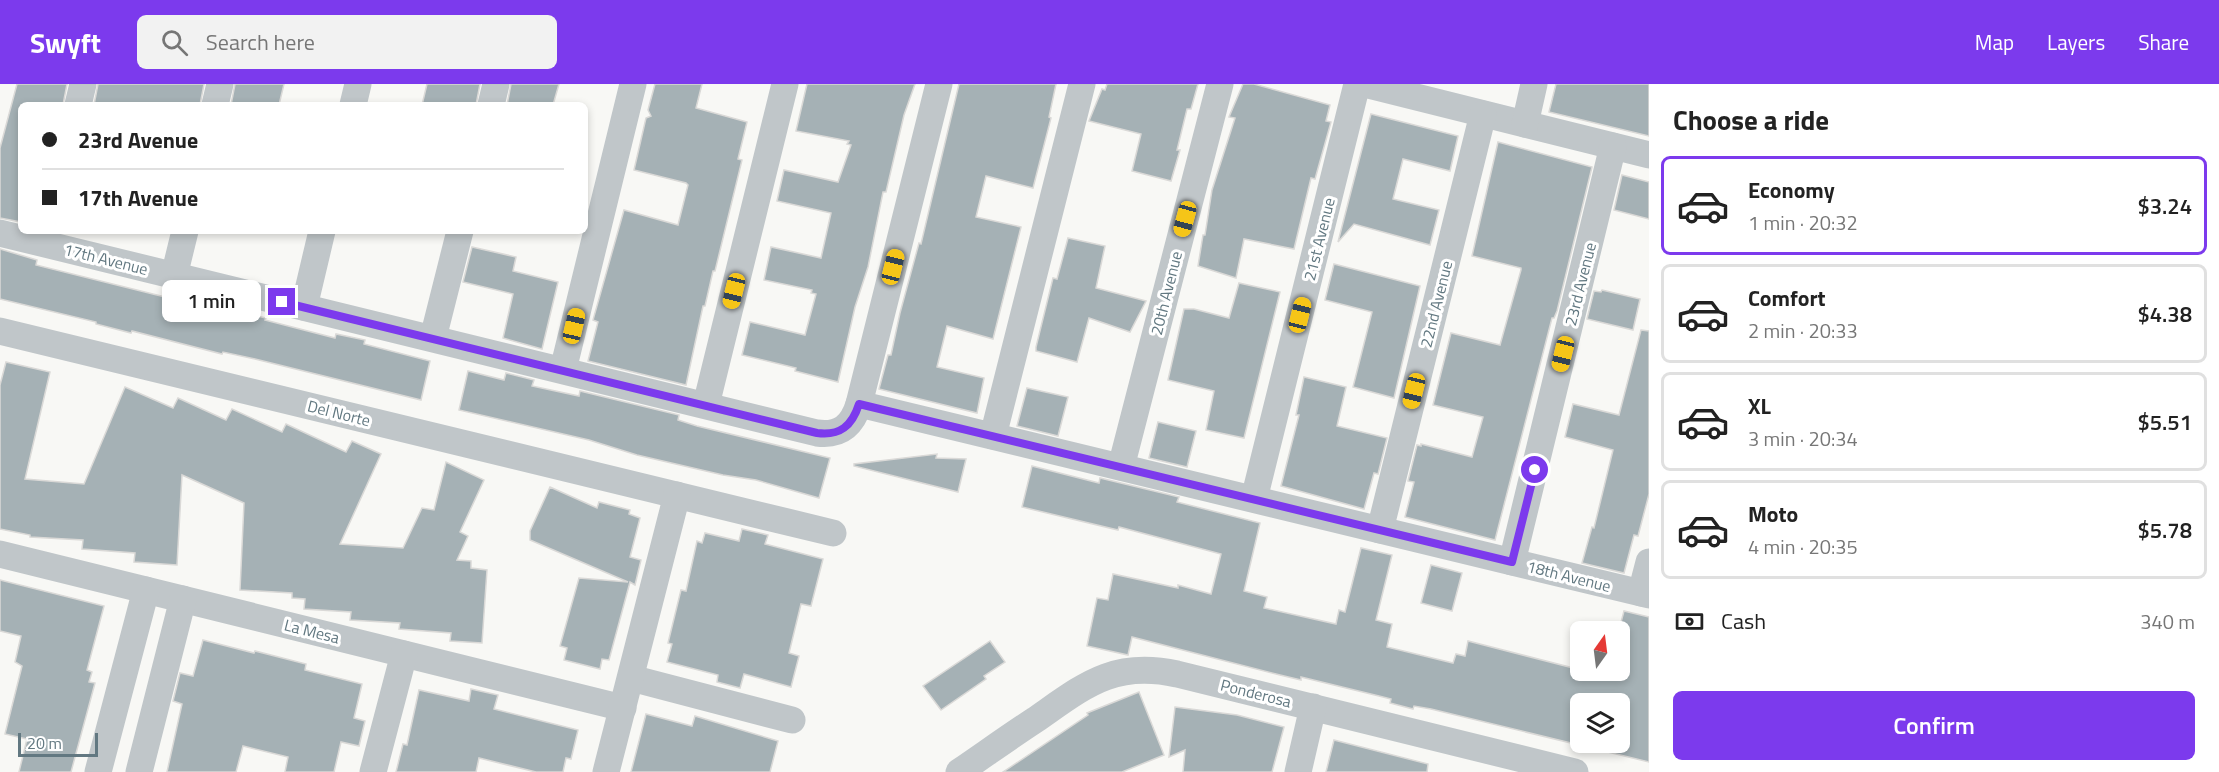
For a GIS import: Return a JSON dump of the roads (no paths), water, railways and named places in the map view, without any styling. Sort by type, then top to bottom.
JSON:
[{"type":"lane","points":[[79,102],[83,84]]},
{"type":"lane","points":[[216,102],[220,84]]},
{"type":"lane","points":[[354,102],[358,84]]},
{"type":"lane","points":[[492,102],[496,84]]},
{"type":"lane","points":[[563,370],[633,84]]},
{"type":"lane","points":[[706,405],[785,84]]},
{"type":"lane","points":[[859,404],[939,84]]},
{"type":"lane","points":[[993,436],[1082,84]]},
{"type":"lane","name":"20th Avenue","points":[[1121,467],[1220,84]]},
{"type":"lane","points":[[1525,124],[1534,84]]},
{"type":"lane","points":[[1367,85],[1649,155]]},
{"type":"lane","name":"21st Avenue","points":[[1254,499],[1367,85]]},
{"type":"lane","name":"22nd Avenue","points":[[1380,530],[1483,114]]},
{"type":"lane","name":"23rd Avenue","points":[[1512,562],[1613,146]]},
{"type":"lane","name":"17th Avenue","points":[[0,233],[46,237],[174,276],[817,433],[834,433],[843,430],[850,425],[859,404]]},
{"type":"lane","points":[[174,276],[184,234]]},
{"type":"lane","points":[[304,307],[321,234]]},
{"type":"lane","points":[[434,338],[459,234]]},
{"type":"lane","name":"Del Norte","points":[[0,331],[833,533]]},
{"type":"lane","name":"18th Avenue","points":[[859,404],[1645,594]]},
{"type":"lane","points":[[606,772],[677,495]]},
{"type":"lane","name":"La Mesa","points":[[0,554],[623,708]]},
{"type":"lane","points":[[1645,594],[1649,562]]},
{"type":"lane","points":[[98,772],[146,590]]},
{"type":"lane","points":[[139,772],[183,599]]},
{"type":"lane","points":[[373,772],[404,654]]},
{"type":"lane","name":"Ponderosa","points":[[959,772],[1085,685],[1098,679],[1130,671],[1161,671],[1575,772]]},
{"type":"lane","points":[[631,678],[792,720]]},
{"type":"lane","points":[[1298,772],[1313,707]]}]
